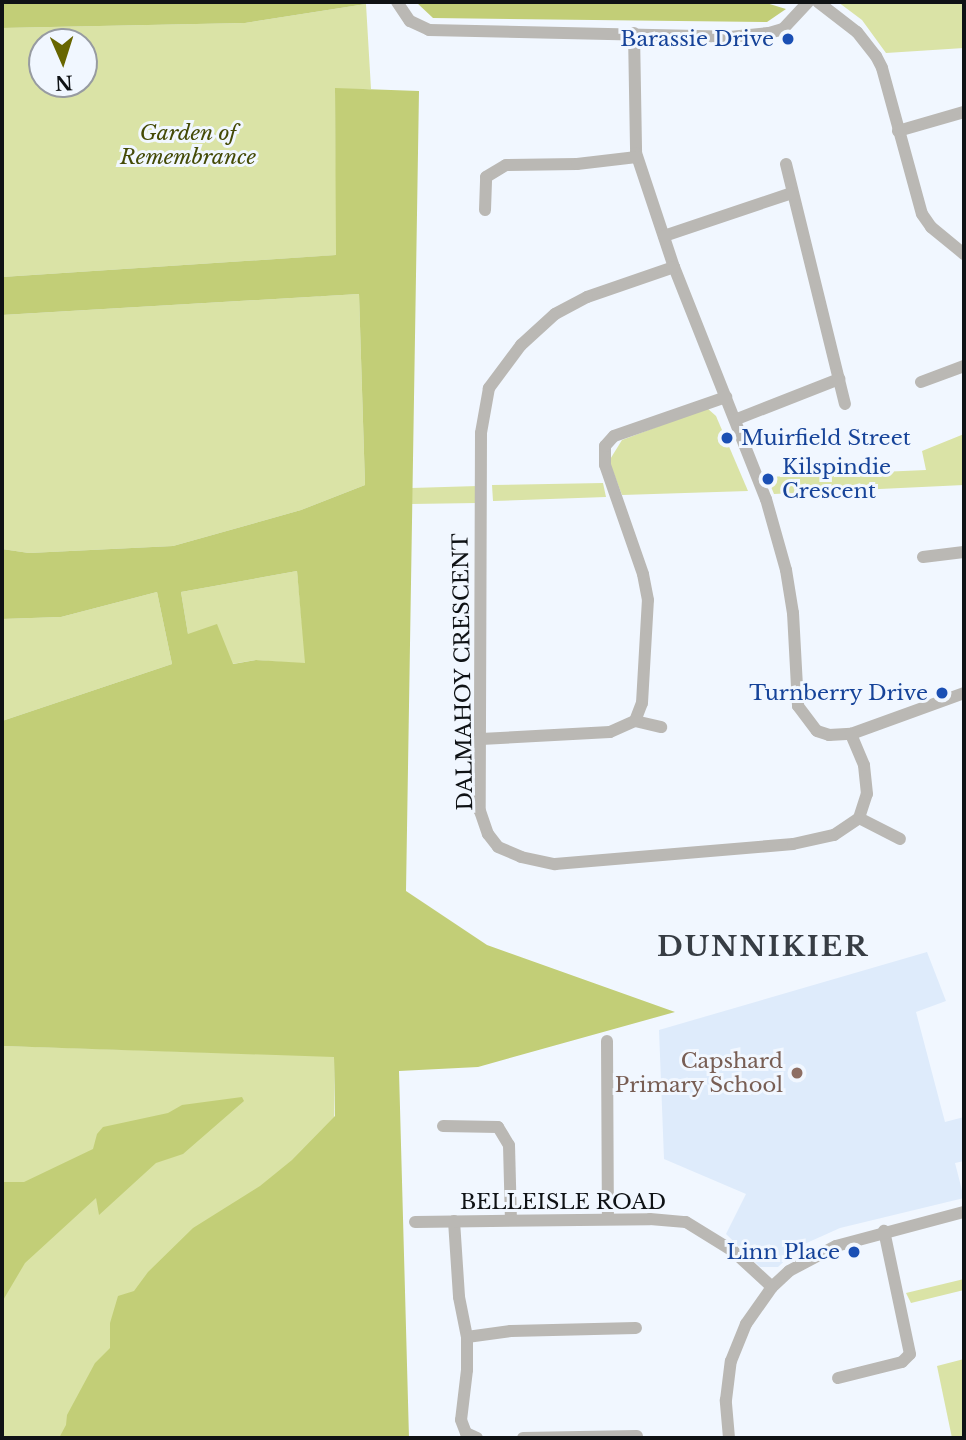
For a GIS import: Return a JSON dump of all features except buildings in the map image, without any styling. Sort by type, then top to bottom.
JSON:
[{"type":"street","points":[[397,2],[410,21],[429,30],[730,37],[783,29],[808,2]]},
{"type":"street","points":[[818,2],[840,16],[871,49],[882,68],[922,214],[931,227],[964,254]]},
{"type":"street","points":[[634,33],[637,157],[674,267],[737,419],[766,499],[786,570],[793,613],[799,706],[817,731],[829,735],[851,734],[964,695]]},
{"type":"street","points":[[898,131],[964,112]]},
{"type":"street","points":[[485,210],[486,177],[506,164],[577,164],[637,157]]},
{"type":"street","points":[[786,164],[845,404]]},
{"type":"street","points":[[664,236],[792,193]]},
{"type":"street","name":"DALMAHOY CRESCENT","points":[[674,267],[587,297],[555,314],[521,345],[489,388],[481,433],[480,811],[488,834],[498,847],[555,864],[793,844],[834,835],[859,818]]},
{"type":"street","points":[[921,382],[964,366]]},
{"type":"street","points":[[737,419],[839,379]]},
{"type":"street","points":[[635,721],[642,704],[648,600],[643,574],[605,465],[606,446],[614,436],[726,397]]},
{"type":"street","points":[[923,557],[964,552]]},
{"type":"street","points":[[481,739],[610,732],[635,721],[661,727]]},
{"type":"street","points":[[851,734],[865,775],[867,794],[859,818],[900,839]]},
{"type":"street","points":[[607,1041],[608,1219]]},
{"type":"street","points":[[443,1126],[498,1128],[509,1145],[511,1220]]},
{"type":"street","points":[[729,1438],[726,1400],[731,1362],[746,1324],[772,1287],[810,1257],[836,1245],[964,1212]]},
{"type":"street","name":"BELLEISLE ROAD","points":[[415,1222],[608,1219],[686,1222],[733,1251],[772,1287]]},
{"type":"street","points":[[454,1221],[459,1297],[467,1337],[467,1370],[461,1420],[466,1433],[477,1438]]},
{"type":"street","points":[[838,1378],[902,1362],[910,1354],[884,1231]]},
{"type":"street","points":[[467,1337],[511,1331],[636,1328]]},
{"type":"street","points":[[523,1438],[637,1436]]},
{"type":"shaded area","name":"Capshard Primary School","points":[[927,952],[946,1001],[916,1012],[945,1122],[964,1117],[964,1161],[955,1163],[964,1198],[840,1228],[800,1246],[778,1267],[760,1267],[726,1234],[746,1194],[664,1159],[659,1030]]},
{"type":"green space","points":[[2,2],[366,4],[245,23],[2,28]]},
{"type":"green space","points":[[416,2],[763,2],[786,9],[767,22],[433,18]]},
{"type":"green space","points":[[838,2],[964,2],[964,48],[886,53],[862,20]]},
{"type":"green space","name":"Garden of Remembrance","points":[[366,4],[371,89],[335,89],[337,255],[2,277],[2,28],[245,23]]},
{"type":"green space","points":[[335,88],[419,91],[406,891],[487,945],[675,1012],[478,1067],[399,1071],[409,1438],[59,1438],[66,1425],[67,1415],[95,1363],[110,1348],[110,1323],[118,1296],[134,1291],[148,1272],[193,1228],[260,1186],[292,1160],[335,1116],[334,1057],[2,1046],[2,721],[172,664],[157,592],[61,617],[2,619],[2,549],[29,553],[173,546],[301,510],[365,485],[359,294],[2,315],[2,277],[336,255]],"holes":[[[297,571],[305,663],[256,660],[233,664],[217,624],[188,634],[181,592]]]},
{"type":"green space","points":[[359,294],[365,485],[301,510],[173,546],[29,553],[2,549],[2,315]]},
{"type":"green space","points":[[707,408],[716,416],[748,491],[622,495],[609,461],[622,440]]},
{"type":"green space","points":[[964,434],[964,485],[774,494],[767,477],[926,470],[922,451]]},
{"type":"green space","points":[[603,483],[606,497],[493,501],[492,485]]},
{"type":"green space","points":[[478,486],[477,503],[411,504],[411,488]]},
{"type":"green space","points":[[297,571],[306,664],[256,660],[232,664],[188,634],[181,592]]},
{"type":"green space","points":[[157,592],[172,664],[2,721],[2,619],[61,617]]},
{"type":"green space","points":[[2,1046],[334,1056],[336,1438],[2,1438]]},
{"type":"green space","points":[[242,1097],[244,1101],[183,1154],[156,1163],[99,1215],[96,1198],[25,1263],[2,1302],[2,1182],[24,1182],[93,1149],[97,1134],[103,1127],[168,1113],[182,1105]]},
{"type":"green space","points":[[964,1279],[964,1290],[911,1303],[906,1293]]},
{"type":"green space","points":[[964,1359],[964,1438],[952,1438],[937,1366]]},
{"type":"place","name":"Barassie Drive","points":[[788,39]]},
{"type":"place","name":"Muirfield Street","points":[[727,438]]},
{"type":"place","name":"Kilspindie Crescent","points":[[768,479]]},
{"type":"place","name":"Turnberry Drive","points":[[942,693]]},
{"type":"place","name":"Capshard Primary School","points":[[797,1073]]},
{"type":"place","name":"Linn Place","points":[[854,1252]]},
{"type":"district","name":"DUNNIKIER","points":[[763,947]]}]
